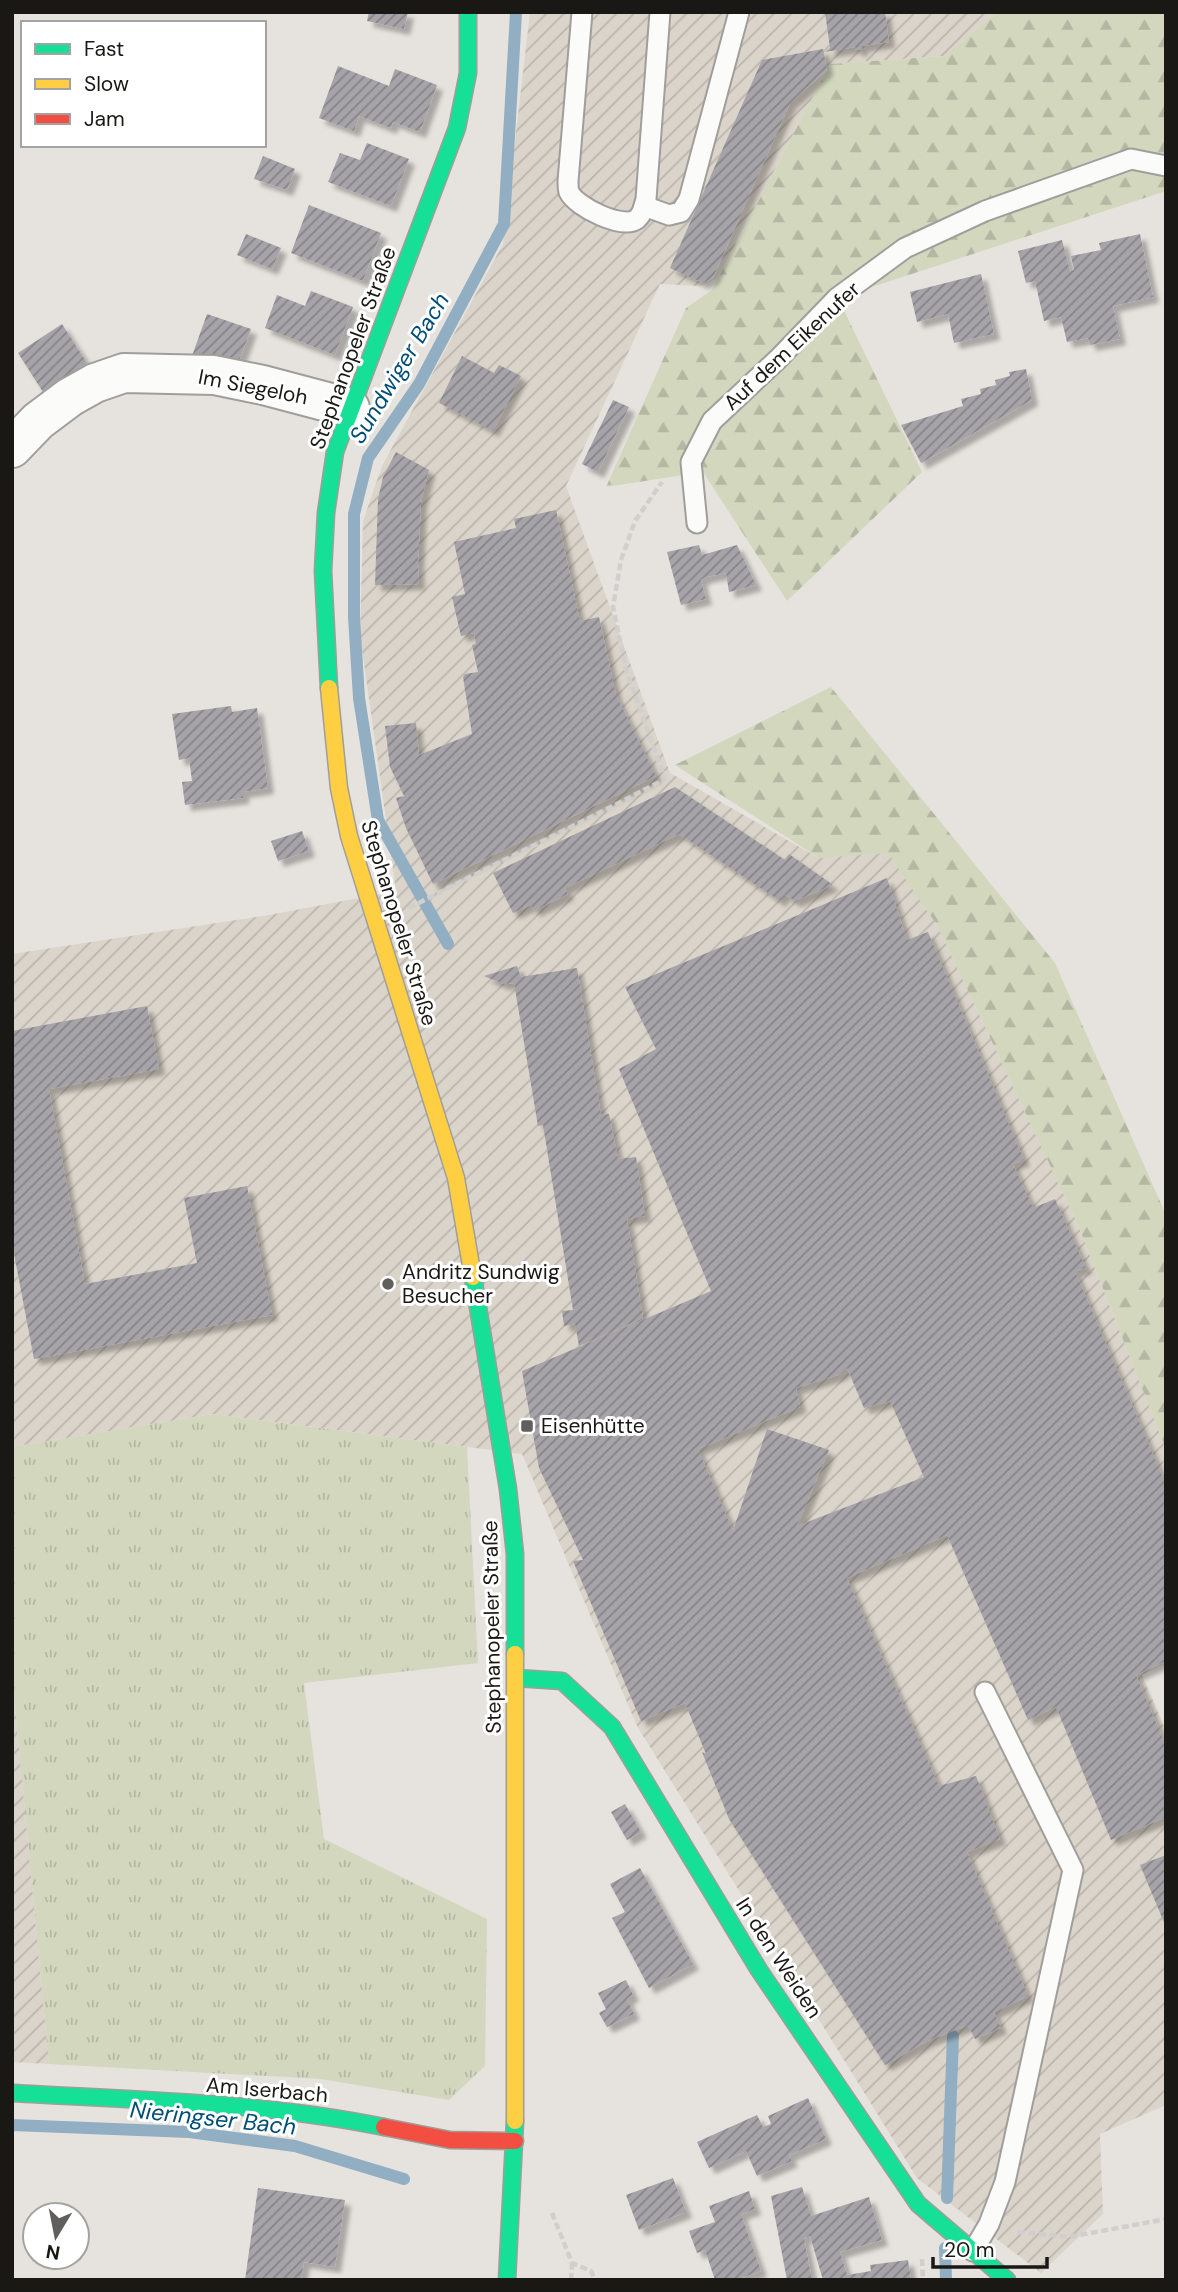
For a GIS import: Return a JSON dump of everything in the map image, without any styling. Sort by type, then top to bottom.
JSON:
[{"type":"street","name":"Stephanopeler Straße","points":[[468,12],[468,72],[457,128],[335,452],[326,495],[322,562],[323,629],[344,817],[456,1178],[508,1489],[516,1554],[515,2141],[507,2280]]},
{"type":"street","name":"Im Siegeloh","points":[[12,448],[38,421],[70,397],[95,383],[124,373],[214,375],[350,408]]},
{"type":"street","name":"In den Weiden","points":[[516,1678],[562,1681],[612,1727],[759,1970],[918,2204],[1007,2280]]},
{"type":"street","name":"Am Iserbach","points":[[12,2093],[325,2115],[450,2140],[515,2141]]},
{"type":"lane","points":[[582,12],[569,191],[578,202],[590,210],[608,219],[627,223],[635,221],[642,214],[644,206],[660,12]]},
{"type":"lane","points":[[644,206],[669,215],[681,212],[689,199],[739,12]]},
{"type":"lane","name":"Auf dem Eikenufer","points":[[697,523],[691,462],[712,421],[837,298],[905,248],[985,211],[1130,159],[1166,166]]},
{"type":"lane","points":[[973,2251],[989,2224],[1005,2182],[1073,1870],[985,1692]]},
{"type":"path","points":[[374,920],[397,914],[665,779],[626,670],[613,607],[621,560],[635,522],[667,476]]},
{"type":"path","points":[[547,2201],[572,2263],[571,2280]]},
{"type":"path","points":[[989,2224],[1016,2231],[1069,2237],[1166,2219]]},
{"type":"path","points":[[572,2263],[592,2271],[596,2280]]},
{"type":"shaded area","points":[[530,12],[997,12],[944,56],[830,64],[718,278],[701,286],[660,284],[566,486],[670,773],[819,858],[888,852],[938,927],[1078,1225],[1166,1449],[1166,1664],[1142,1675],[1166,1731],[1166,2105],[1100,2134],[1103,2214],[1041,2273],[917,2178],[637,1726],[522,1454],[213,1414],[12,1447],[12,954],[269,915],[396,891],[360,635],[363,521],[382,466],[503,244]]},
{"type":"shaded area","points":[[12,1675],[49,2064],[12,2062]]},
{"type":"green space","points":[[997,12],[1166,12],[1166,191],[838,298],[922,472],[787,601],[703,472],[606,487],[686,308],[712,290],[830,64],[944,56]]},
{"type":"green space","points":[[831,687],[1055,963],[1166,1215],[1166,1449],[1078,1225],[938,927],[888,853],[819,858],[675,765]]},
{"type":"green space","points":[[213,1414],[467,1447],[478,1663],[304,1683],[324,1839],[487,1919],[485,2066],[449,2100],[320,2079],[49,2064],[12,1675],[12,1447]]},
{"type":"building","points":[[369,12],[408,12],[404,29],[367,21]]},
{"type":"building","points":[[825,12],[885,12],[889,42],[862,46],[862,50],[856,50],[855,47],[825,52],[830,48]]},
{"type":"building","points":[[823,49],[827,70],[790,103],[713,278],[703,283],[670,268],[762,60]]},
{"type":"building","points":[[338,66],[389,86],[395,69],[437,85],[420,132],[393,122],[391,128],[359,116],[354,131],[319,118]]},
{"type":"building","points":[[367,143],[409,159],[391,206],[328,182],[340,153],[360,160]]},
{"type":"building","points":[[263,156],[295,169],[287,190],[254,179]]},
{"type":"building","points":[[309,205],[381,233],[363,281],[291,253]]},
{"type":"building","points":[[246,234],[281,248],[272,269],[237,255]]},
{"type":"building","points":[[1140,234],[1153,297],[1113,306],[1120,339],[1090,345],[1088,338],[1067,342],[1061,317],[1044,321],[1035,281],[1026,283],[1018,251],[1062,240],[1070,271],[1074,270],[1071,256],[1101,250],[1099,243]]},
{"type":"building","points":[[981,274],[994,334],[954,343],[948,314],[917,322],[910,292]]},
{"type":"building","points":[[311,291],[353,307],[335,355],[265,328],[277,295],[305,306]]},
{"type":"building","points":[[207,314],[251,329],[239,361],[192,356]]},
{"type":"building","points":[[62,324],[87,363],[43,392],[18,353]]},
{"type":"building","points":[[462,356],[494,373],[499,365],[521,376],[493,431],[439,403]]},
{"type":"building","points":[[1026,369],[1032,400],[921,463],[901,425],[963,406],[961,399],[981,394],[980,389],[996,385],[995,380],[1010,376],[1009,372]]},
{"type":"building","points":[[613,400],[629,407],[598,472],[582,464]]},
{"type":"building","points":[[396,452],[429,470],[421,502],[419,584],[375,585],[378,499],[383,477]]},
{"type":"building","points":[[556,510],[580,621],[599,617],[616,695],[656,776],[433,884],[406,828],[396,798],[404,796],[390,767],[385,726],[416,723],[419,755],[472,734],[463,677],[465,674],[478,672],[472,645],[476,644],[474,633],[461,636],[452,597],[465,594],[454,542],[516,528],[514,519]]},
{"type":"building","points":[[699,545],[702,555],[737,545],[756,585],[729,592],[726,573],[706,577],[701,580],[706,599],[681,605],[667,552]]},
{"type":"building","points":[[231,706],[232,712],[257,708],[268,788],[243,792],[243,798],[185,805],[182,782],[192,781],[189,758],[179,760],[172,714]]},
{"type":"building","points":[[675,787],[785,860],[789,854],[833,885],[795,901],[784,894],[780,901],[679,834],[565,888],[568,894],[534,911],[531,905],[513,913],[493,873]]},
{"type":"building","points":[[302,831],[309,851],[278,861],[271,841]]},
{"type":"building","points":[[887,878],[907,940],[928,932],[1024,1160],[1013,1164],[1033,1208],[1055,1199],[1086,1268],[1075,1271],[1166,1485],[1166,1661],[1136,1675],[1166,1746],[1166,1817],[1111,1840],[1056,1707],[1028,1720],[947,1535],[847,1578],[939,1786],[976,1776],[1000,1839],[967,1852],[1028,1996],[994,2012],[1001,2028],[975,2039],[968,2025],[927,2041],[885,2065],[729,1819],[685,1703],[641,1721],[573,1561],[583,1560],[539,1468],[522,1371],[711,1291],[619,1069],[656,1049],[625,987]],"holes":[[[847,1368],[864,1408],[890,1401],[924,1477],[797,1526],[829,1450],[767,1429],[733,1531],[698,1449],[800,1407],[796,1388],[841,1374]]]},
{"type":"building","points":[[517,966],[521,977],[577,968],[601,1115],[609,1114],[618,1159],[636,1157],[645,1216],[627,1219],[643,1318],[579,1346],[575,1324],[564,1326],[562,1311],[573,1310],[543,1125],[538,1126],[514,983],[503,984],[484,976]]},
{"type":"building","points":[[147,1006],[159,1069],[49,1089],[85,1284],[197,1263],[184,1198],[247,1186],[272,1315],[34,1359],[12,1243],[12,1031]]},
{"type":"building","points":[[625,1804],[641,1832],[627,1840],[611,1812]]},
{"type":"building","points":[[1166,1855],[1166,1927],[1140,1865]]},
{"type":"building","points":[[640,1868],[693,1964],[649,1988],[612,1918],[625,1912],[610,1884]]},
{"type":"building","points":[[626,1980],[633,1995],[627,1999],[634,2014],[607,2027],[599,2013],[606,2009],[598,1993]]},
{"type":"building","points":[[808,2098],[826,2139],[789,2155],[792,2161],[757,2176],[746,2151],[709,2168],[697,2142],[757,2115],[763,2127],[771,2124],[768,2116]]},
{"type":"building","points":[[673,2178],[686,2212],[639,2230],[626,2195]]},
{"type":"building","points":[[802,2187],[811,2216],[869,2197],[882,2240],[840,2252],[847,2275],[871,2271],[870,2265],[908,2260],[911,2280],[823,2280],[810,2236],[804,2238],[812,2280],[787,2280],[771,2196]]},
{"type":"building","points":[[258,2188],[345,2200],[335,2267],[304,2262],[301,2280],[245,2280]]},
{"type":"building","points":[[749,2191],[755,2209],[741,2214],[761,2271],[736,2280],[715,2280],[705,2250],[697,2253],[689,2231],[715,2222],[709,2206]]},
{"type":"waterway","name":"Sundwiger Bach","points":[[448,944],[378,820],[359,698],[354,617],[354,514],[368,458],[419,384],[504,224],[516,12]]},
{"type":"waterway","name":"Sundwiger Bach","points":[[947,2198],[953,2036]]},
{"type":"waterway","name":"Nieringser Bach","points":[[12,2125],[189,2132],[295,2146],[404,2179]]},
{"type":"waterway","name":"Sundwiger Bach","points":[[945,2248],[946,2280]]},
{"type":"traffic: fast","points":[[329,688],[323,571],[326,513],[335,452],[457,128],[468,73],[468,12]]},
{"type":"traffic: fast","points":[[473,1277],[508,1489],[515,1554],[515,1654]]},
{"type":"traffic: fast","points":[[516,1678],[562,1681],[612,1727],[759,1970],[918,2204],[1007,2280]]},
{"type":"traffic: fast","points":[[12,2093],[245,2107],[384,2127]]},
{"type":"traffic: fast","points":[[507,2280],[515,2121]]},
{"type":"traffic: slow","points":[[329,688],[339,788],[349,836],[456,1178],[473,1277]]},
{"type":"traffic: slow","points":[[515,1654],[515,2121]]},
{"type":"traffic: jam","points":[[384,2127],[450,2140],[515,2141]]},
{"type":"place","name":"Andritz Sundwig Besucher","points":[[388,1284]]},
{"type":"place","name":"Eisenhütte","points":[[527,1426]]}]
